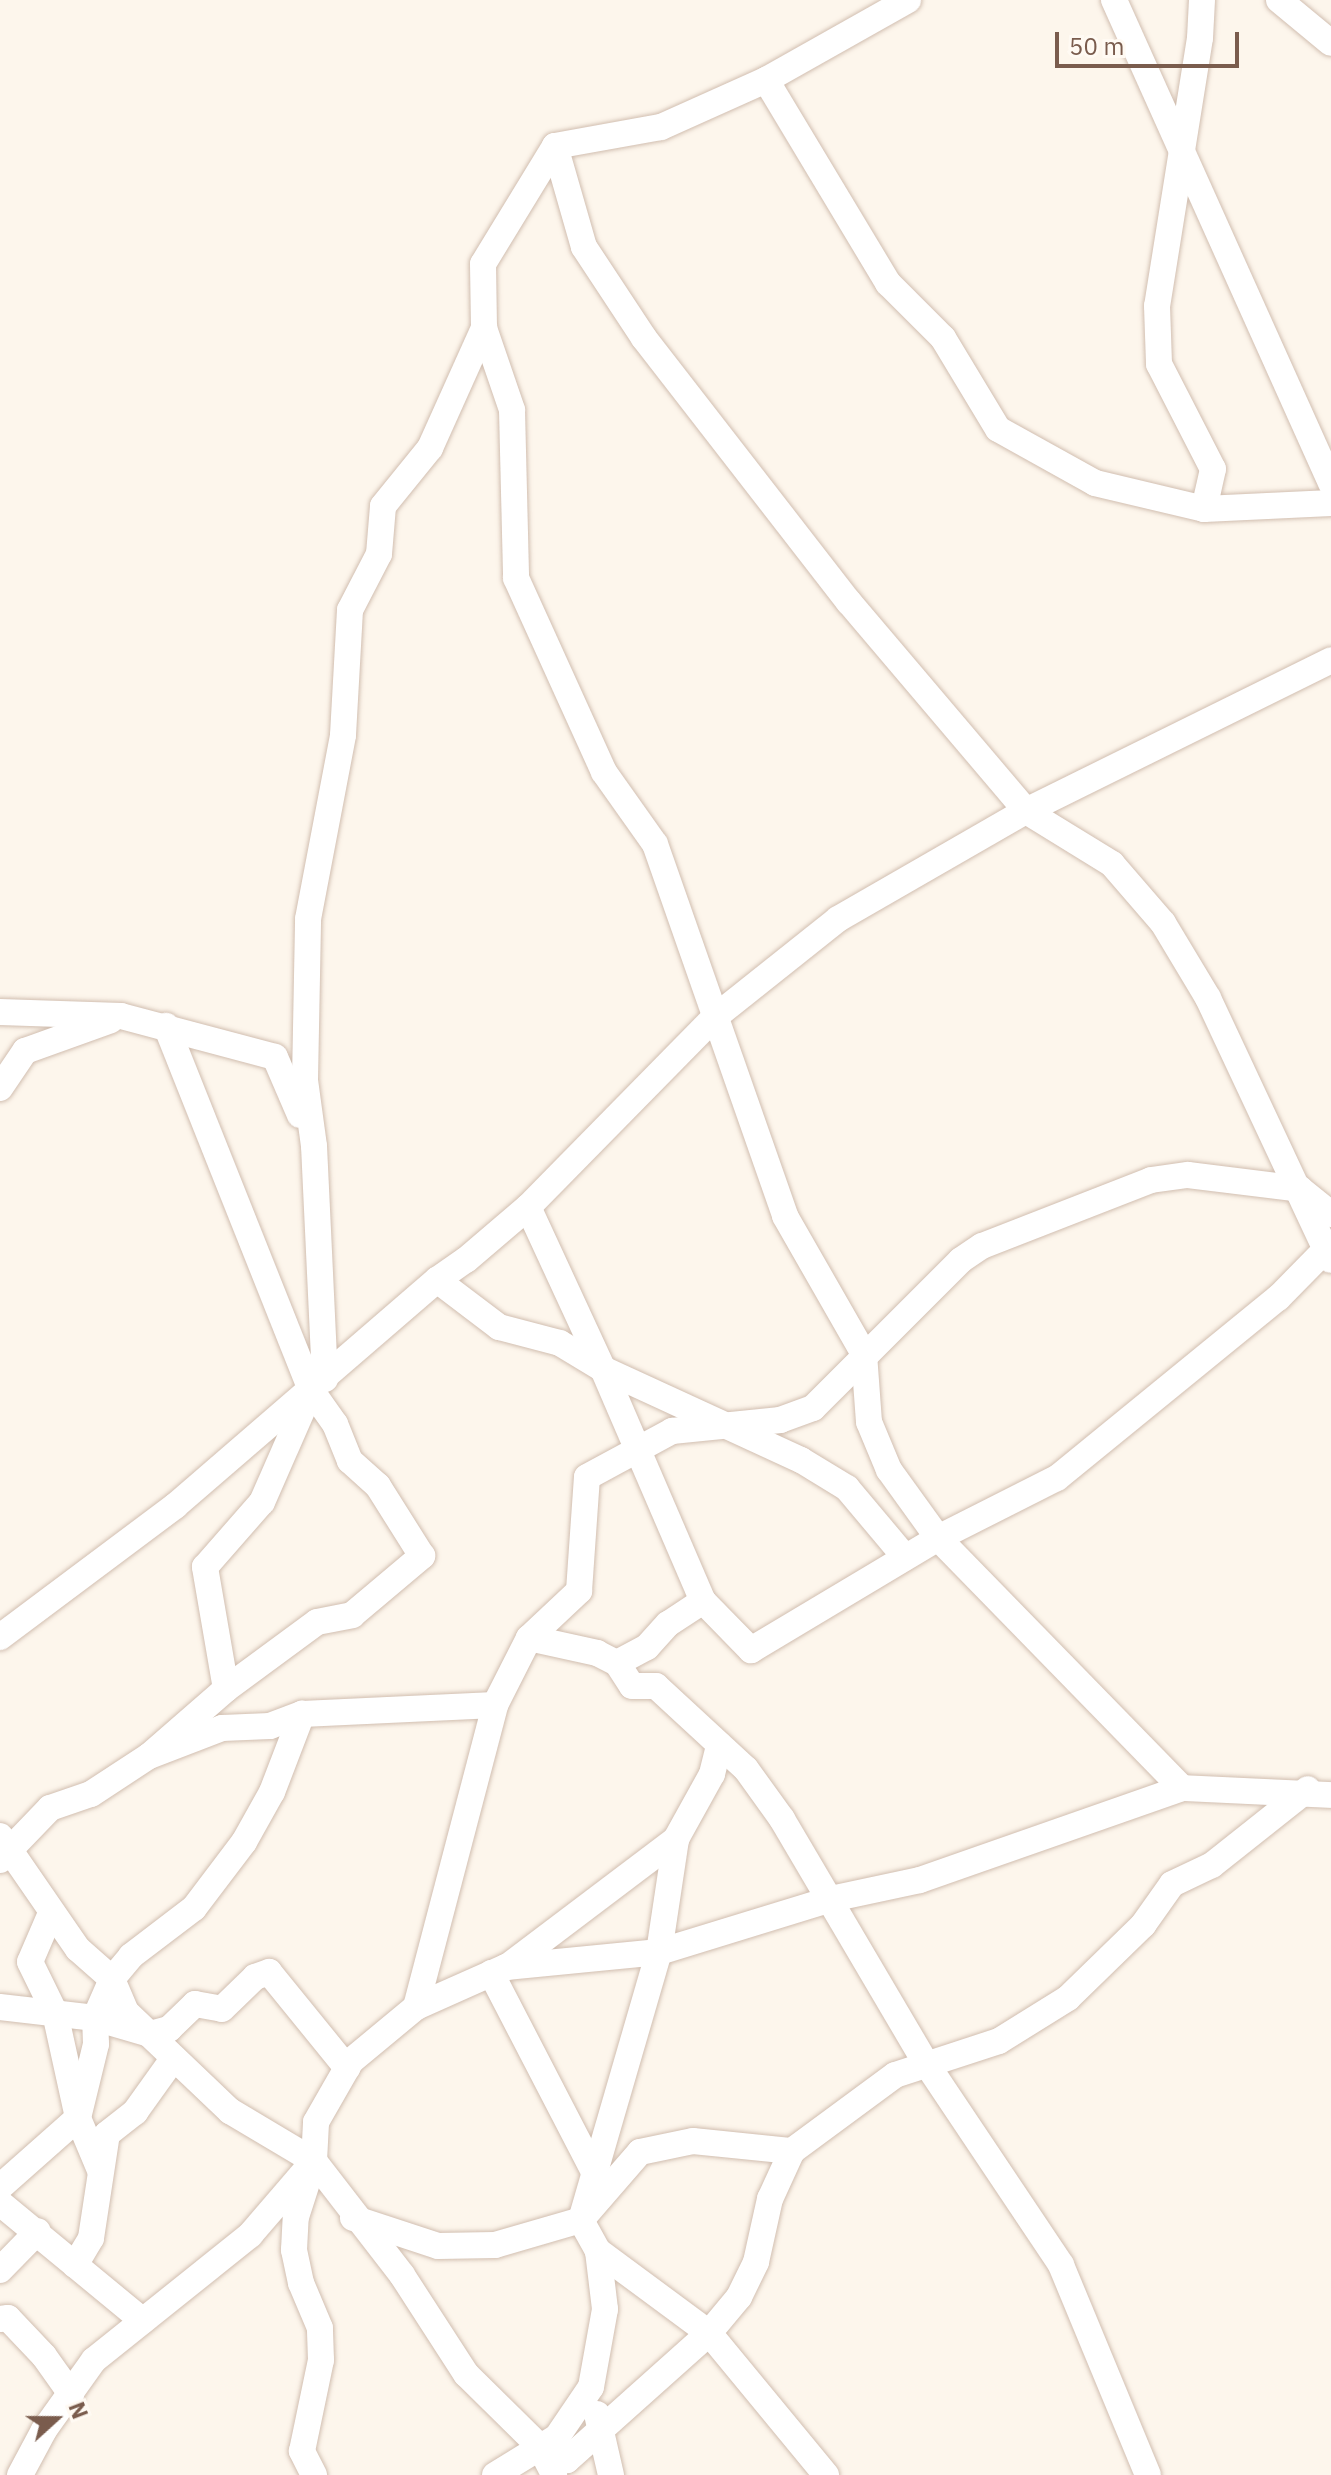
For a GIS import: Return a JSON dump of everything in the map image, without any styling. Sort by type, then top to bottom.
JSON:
[{"type":"street","points":[[908,0],[766,80],[661,127],[555,146],[483,264],[484,328],[512,410],[516,578],[604,772],[655,844],[785,1216],[864,1354],[869,1422],[903,1493],[938,1538],[1182,1788]]},
{"type":"street","points":[[1114,0],[1181,156],[1331,483]]},
{"type":"street","points":[[1202,0],[1157,306],[1159,364],[1213,469],[1204,509]]},
{"type":"street","points":[[1279,0],[1331,43]]},
{"type":"street","points":[[766,80],[888,283],[943,338],[998,429],[1095,483],[1204,509],[1331,503]]},
{"type":"street","points":[[528,1207],[640,1448],[703,1601],[751,1650],[938,1538],[1057,1478],[1278,1298],[1330,1250],[1208,998],[1163,923],[1112,864],[1026,811],[849,602],[644,338],[584,247],[555,146]]},
{"type":"street","points":[[226,1689],[205,1567],[262,1502],[318,1385],[314,1146],[305,1080],[308,919],[343,735],[350,610],[379,554],[383,506],[430,448],[484,328]]},
{"type":"street","points":[[0,1637],[175,1506],[437,1280],[528,1207],[715,1017],[838,919],[1026,811],[1331,660]]},
{"type":"street","points":[[0,1012],[121,1016],[275,1057],[314,1146]]},
{"type":"street","points":[[0,1088],[25,1051],[121,1016]]},
{"type":"street","points":[[166,1026],[350,1461],[378,1486],[422,1556],[352,1615],[317,1622],[226,1689],[149,1756],[91,1794],[50,1808],[2,1849],[78,1949],[112,1979],[126,2012],[173,2059],[203,2081],[230,2111],[314,2161],[353,2218],[402,2275],[466,2374],[540,2447],[554,2475]]},
{"type":"street","points":[[416,2007],[495,1705],[529,1638],[579,1591],[587,1477],[672,1431],[727,1429],[780,1420],[813,1408],[864,1354],[906,1319],[961,1260],[982,1246],[1151,1180],[1188,1175],[1300,1189],[1331,1214]]},
{"type":"street","points":[[437,1280],[499,1327],[560,1343],[603,1369],[727,1429],[801,1460],[847,1488],[905,1557]]},
{"type":"street","points":[[617,1663],[647,1647],[668,1624],[703,1601]]},
{"type":"street","points":[[529,1638],[597,1653],[617,1663],[632,1686],[656,1686],[746,1769],[831,1899],[926,2063],[1061,2265],[1148,2475]]},
{"type":"street","points":[[149,1756],[222,1728],[270,1726],[302,1714],[495,1705]]},
{"type":"street","points":[[0,2187],[78,2118],[96,2044],[95,2018],[112,1979],[131,1956],[194,1908],[244,1842],[272,1792],[302,1714]]},
{"type":"street","points":[[611,2475],[591,2387],[605,2309],[598,2251],[581,2220],[659,1952],[676,1839],[712,1774],[719,1745]]},
{"type":"street","points":[[540,2447],[567,2460],[709,2333],[739,2297],[756,2262],[770,2199],[792,2151],[895,2075],[999,2041],[1068,1998],[1143,1925],[1172,1884],[1212,1865],[1303,1792],[1331,1777]]},
{"type":"street","points":[[498,1970],[659,1952],[831,1899],[920,1880],[1182,1788],[1331,1795]]},
{"type":"street","points":[[314,2475],[302,2451],[321,2360],[320,2328],[301,2283],[294,2250],[296,2217],[314,2161],[316,2122],[347,2068],[416,2007],[498,1970],[676,1839]]},
{"type":"street","points":[[51,1913],[30,1962],[55,2013],[78,2118],[100,2170]]},
{"type":"street","points":[[498,1970],[595,2174]]},
{"type":"street","points":[[0,2007],[95,2018],[150,2034],[169,2029],[195,2004],[222,2009],[255,1977],[269,1972],[347,2068]]},
{"type":"street","points":[[75,2265],[91,2238],[107,2134],[135,2112],[173,2059]]},
{"type":"street","points":[[353,2218],[438,2246],[495,2245],[581,2220],[640,2152],[693,2141],[792,2151]]},
{"type":"street","points":[[20,2475],[44,2430],[94,2360],[250,2235],[314,2161]]},
{"type":"street","points":[[0,2203],[38,2231],[143,2321]]},
{"type":"street","points":[[0,2270],[38,2231]]},
{"type":"street","points":[[598,2251],[709,2333],[826,2475]]},
{"type":"street","points":[[0,2319],[8,2318],[44,2356],[71,2394]]},
{"type":"street","points":[[495,2475],[557,2437],[591,2387]]}]
